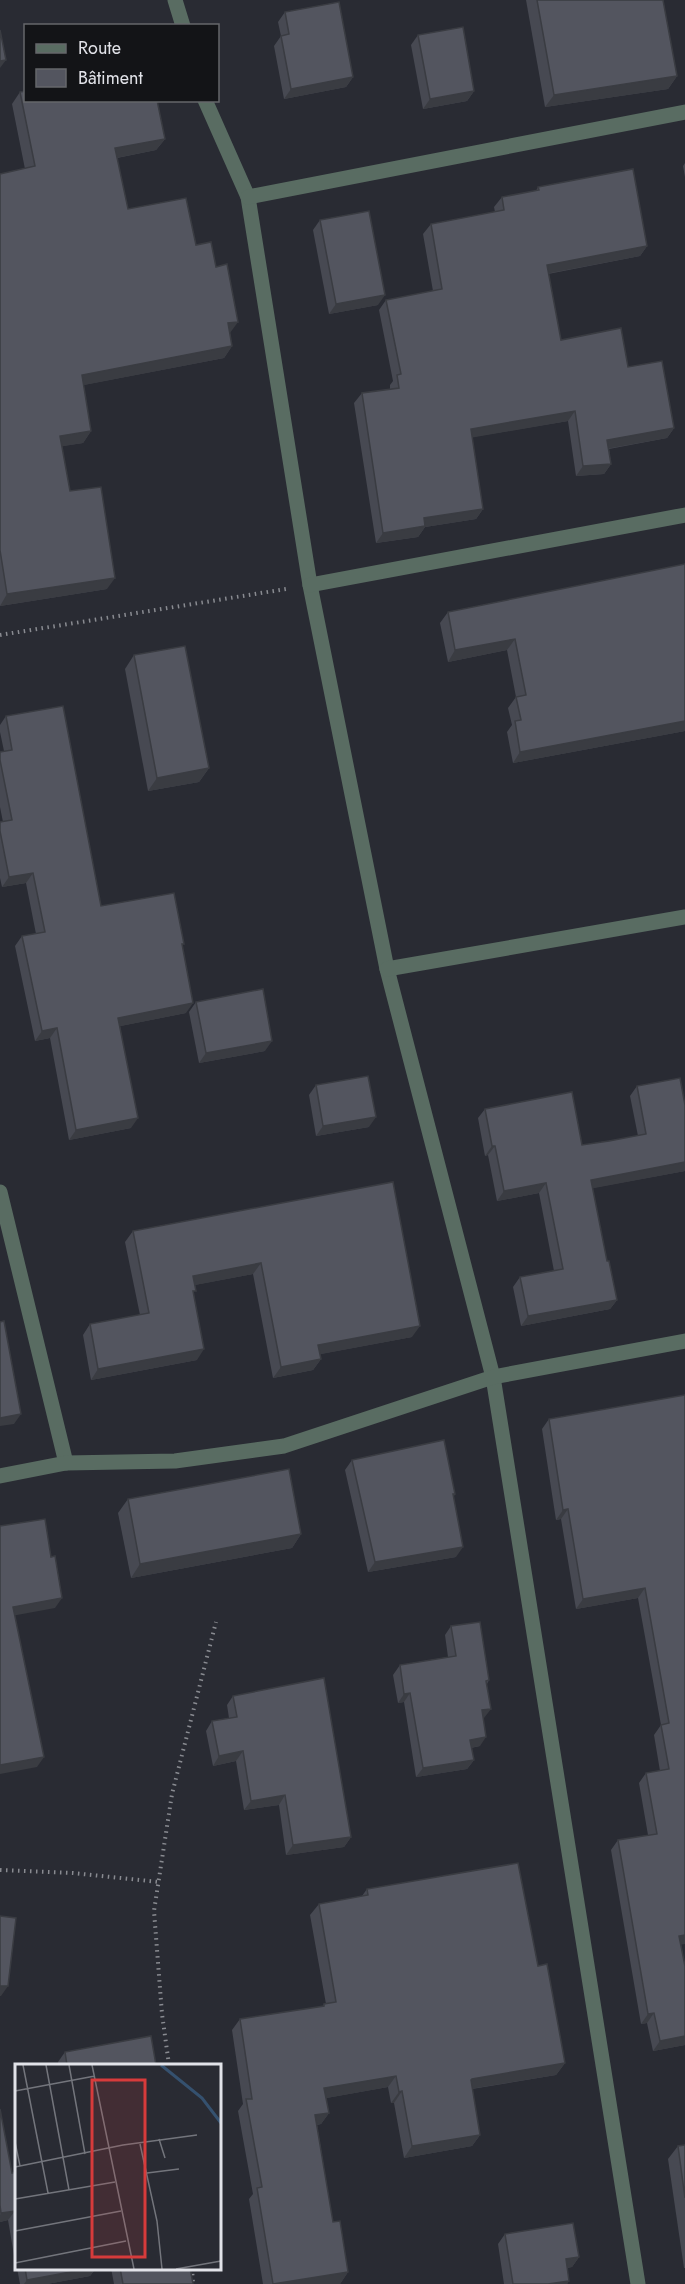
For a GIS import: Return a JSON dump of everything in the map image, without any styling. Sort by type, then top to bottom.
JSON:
[{"type":"street","points":[[175,0],[182,24]]},
{"type":"street","points":[[207,102],[248,196],[310,585],[387,969],[493,1377],[638,2284]]},
{"type":"street","points":[[248,196],[685,112]]},
{"type":"street","points":[[310,585],[685,515]]},
{"type":"street","points":[[387,969],[685,917]]},
{"type":"street","points":[[0,1192],[66,1463]]},
{"type":"street","points":[[0,1476],[66,1463],[175,1461],[284,1446],[493,1377],[685,1341]]},
{"type":"path","points":[[0,635],[310,585]]},
{"type":"path","points":[[169,2064],[162,2014],[154,1911],[172,1794],[216,1622]]},
{"type":"path","points":[[0,1870],[73,1873],[159,1882]]},
{"type":"path","points":[[192,2269],[193,2284]]},
{"type":"building","points":[[537,0],[663,0],[677,76],[554,95]]},
{"type":"building","points":[[339,2],[353,77],[291,89],[281,36],[289,34],[285,12]]},
{"type":"building","points":[[463,27],[474,91],[430,99],[418,35]]},
{"type":"building","points":[[0,30],[6,60],[0,61]]},
{"type":"building","points":[[24,91],[24,102],[157,102],[165,139],[115,148],[128,209],[186,198],[196,245],[211,242],[216,267],[227,264],[238,322],[228,323],[232,346],[82,375],[91,431],[60,436],[70,491],[101,487],[115,578],[7,594],[0,550],[0,174],[35,166],[20,92]]},
{"type":"building","points":[[633,169],[647,246],[547,265],[561,340],[621,328],[628,367],[662,361],[674,428],[607,440],[611,464],[583,466],[575,411],[471,429],[483,509],[424,518],[425,526],[383,533],[362,393],[399,388],[397,375],[401,374],[386,300],[442,289],[431,224],[504,210],[502,197],[539,190],[538,187]]},
{"type":"building","points":[[369,211],[385,295],[336,304],[320,220]]},
{"type":"building","points":[[685,564],[685,721],[520,752],[515,721],[521,720],[516,697],[526,695],[515,639],[455,650],[448,612]]},
{"type":"building","points":[[185,646],[209,768],[157,778],[134,655]]},
{"type":"building","points":[[63,706],[101,906],[174,893],[193,1003],[118,1018],[138,1118],[76,1130],[57,1028],[42,1031],[22,936],[45,932],[33,873],[9,877],[0,831],[0,822],[12,820],[0,760],[0,752],[12,750],[6,716]]},
{"type":"building","points":[[263,989],[272,1041],[206,1053],[196,1002]]},
{"type":"building","points":[[368,1076],[376,1117],[323,1126],[316,1085]]},
{"type":"building","points":[[680,1078],[685,1105],[685,1162],[591,1180],[617,1300],[528,1316],[520,1277],[563,1269],[546,1183],[504,1191],[485,1109],[572,1092],[582,1145],[609,1141],[646,1134],[637,1086]]},
{"type":"building","points":[[393,1182],[420,1326],[318,1345],[321,1359],[281,1367],[261,1263],[193,1276],[196,1291],[193,1291],[204,1349],[98,1369],[90,1324],[149,1313],[133,1231]]},
{"type":"building","points":[[4,1321],[21,1414],[0,1418],[0,1322]]},
{"type":"building","points":[[685,1395],[685,1935],[679,1936],[685,1966],[685,2036],[660,2041],[654,2013],[648,2014],[618,1840],[657,1834],[646,1773],[669,1769],[661,1725],[669,1723],[645,1588],[583,1599],[568,1509],[563,1510],[549,1419]]},
{"type":"building","points":[[444,1440],[463,1547],[375,1562],[352,1460]]},
{"type":"building","points":[[289,1469],[301,1534],[140,1564],[128,1499]]},
{"type":"building","points":[[45,1519],[51,1557],[55,1556],[62,1598],[13,1607],[44,1757],[0,1765],[0,1526]]},
{"type":"building","points":[[480,1622],[491,1709],[482,1710],[486,1737],[470,1740],[474,1760],[423,1768],[410,1693],[404,1694],[400,1665],[456,1656],[451,1626]]},
{"type":"building","points":[[324,1678],[351,1837],[293,1845],[285,1795],[251,1801],[243,1751],[219,1756],[212,1721],[237,1717],[233,1696]]},
{"type":"building","points":[[518,1863],[538,1966],[547,1964],[565,2063],[472,2079],[480,2135],[412,2146],[402,2091],[399,2092],[396,2076],[324,2088],[329,2113],[315,2115],[333,2222],[340,2221],[348,2272],[273,2284],[257,2188],[262,2187],[246,2099],[252,2099],[240,2019],[324,2006],[324,2004],[336,2002],[319,1904],[368,1895],[367,1889]]},
{"type":"building","points":[[0,1916],[16,1918],[8,1986],[0,1986]]},
{"type":"building","points":[[151,2036],[156,2064],[67,2064],[65,2052]]},
{"type":"building","points":[[0,2109],[12,2173],[15,2172],[15,2211],[1,2213]]},
{"type":"building","points":[[685,2145],[685,2198],[678,2146]]},
{"type":"building","points":[[573,2223],[579,2257],[566,2259],[569,2281],[548,2284],[513,2284],[505,2234]]},
{"type":"building","points":[[25,2269],[87,2269],[27,2280]]},
{"type":"building","points":[[120,2269],[190,2269],[193,2284],[123,2284]]}]
